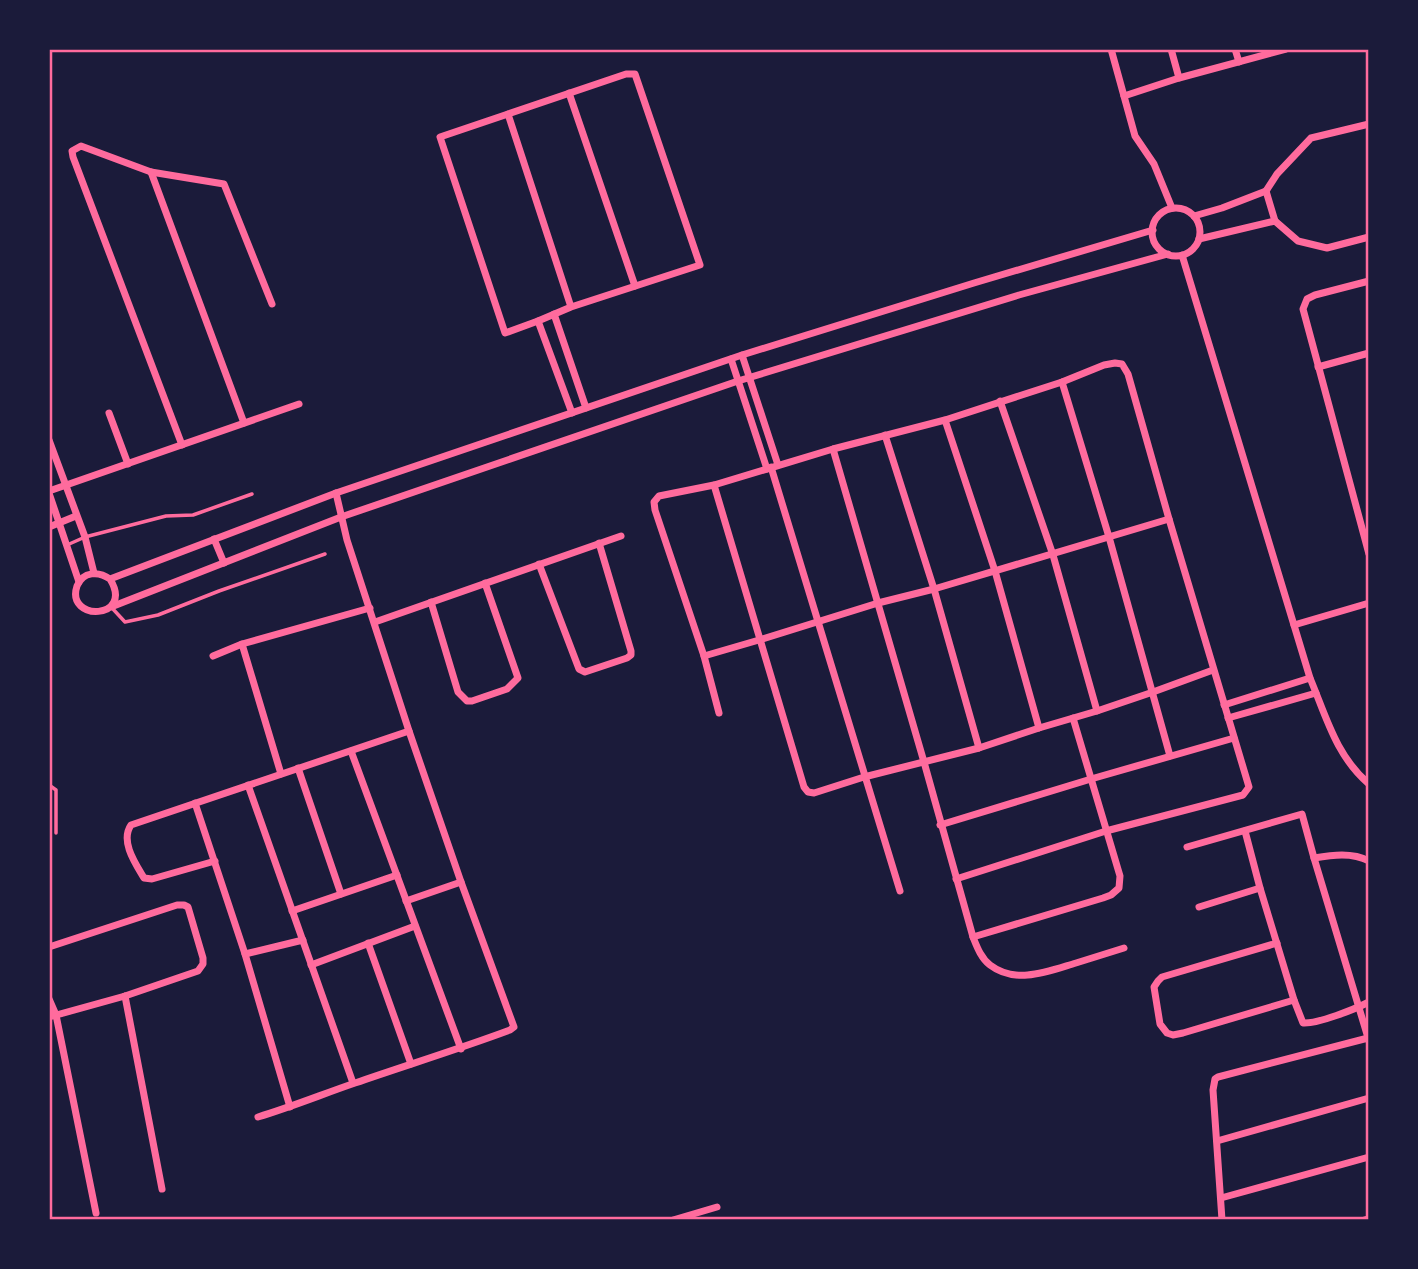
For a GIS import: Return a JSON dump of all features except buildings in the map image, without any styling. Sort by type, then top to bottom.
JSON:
[{"type":"street","points":[[1111,49],[1135,136],[1154,164],[1172,208]]},
{"type":"street","points":[[1171,49],[1179,78]]},
{"type":"street","points":[[1236,49],[1239,62]]},
{"type":"street","points":[[1125,96],[1179,78],[1286,49]]},
{"type":"street","points":[[626,74],[635,74],[700,265],[571,307],[505,333],[440,137],[569,93],[626,74]]},
{"type":"street","points":[[569,93],[635,286]]},
{"type":"street","points":[[508,114],[571,307]]},
{"type":"street","points":[[1194,216],[1266,191],[1277,174],[1311,138],[1369,124]]},
{"type":"street","points":[[182,445],[72,150],[81,146],[151,172],[224,184],[272,303]]},
{"type":"street","points":[[151,172],[244,423]]},
{"type":"street","points":[[1266,191],[1275,221],[1298,241],[1327,248],[1369,237]]},
{"type":"street","points":[[1172,208],[1188,211],[1194,216],[1200,231],[1195,246],[1189,252],[1175,256],[1156,244],[1153,230],[1156,218],[1172,208]]},
{"type":"street","points":[[1199,239],[1275,221]]},
{"type":"street","points":[[110,579],[336,493],[742,355],[1153,230]]},
{"type":"street","points":[[110,607],[115,598],[115,587],[110,579],[103,574],[94,573],[79,582],[76,598],[80,606],[87,611],[103,612],[341,517],[738,381],[1019,295],[1168,254]]},
{"type":"street","points":[[1182,255],[1310,678],[1340,750],[1369,784]]},
{"type":"street","points":[[1369,281],[1315,295],[1307,299],[1303,309],[1369,554]]},
{"type":"street","points":[[554,314],[586,408]]},
{"type":"street","points":[[538,321],[572,413]]},
{"type":"street","points":[[1318,367],[1369,353]]},
{"type":"street","points":[[742,355],[817,621],[900,891]]},
{"type":"street","points":[[731,359],[772,467]]},
{"type":"street","points":[[719,713],[704,656],[654,502],[659,496],[714,485],[833,449],[944,420],[1062,382],[1104,365],[1115,362],[1122,364],[1128,374],[1249,786],[1243,795],[1106,831],[956,879]]},
{"type":"street","points":[[1062,382],[1109,537],[1170,756]]},
{"type":"street","points":[[1000,401],[1053,555],[1097,711]]},
{"type":"street","points":[[79,582],[49,492],[299,404]]},
{"type":"street","points":[[109,413],[128,464]]},
{"type":"street","points":[[944,420],[995,571],[1039,727]]},
{"type":"street","points":[[886,435],[934,589],[979,748]]},
{"type":"street","points":[[49,440],[85,537],[94,573]]},
{"type":"street","points":[[833,449],[940,825],[981,956],[1002,972],[1037,975],[1124,948]]},
{"type":"street","points":[[714,485],[804,788],[808,792],[814,793],[864,777],[979,748],[1097,711],[1213,670]]},
{"type":"street","points":[[258,1117],[461,1049],[514,1027],[409,731],[341,517],[336,493]]},
{"type":"street","points":[[49,527],[76,516]]},
{"type":"street","points":[[704,656],[1169,519]]},
{"type":"street","points":[[375,622],[621,536]]},
{"type":"street","points":[[214,539],[223,563]]},
{"type":"street","points":[[539,564],[579,669],[585,672],[627,658],[631,651],[598,544]]},
{"type":"street","points":[[431,602],[458,692],[467,701],[472,701],[507,689],[518,678],[485,583]]},
{"type":"street","points":[[1294,625],[1369,603]]},
{"type":"street","points":[[213,656],[370,608]]},
{"type":"street","points":[[242,645],[281,774]]},
{"type":"street","points":[[1224,705],[1310,678]]},
{"type":"street","points":[[1228,718],[1317,693]]},
{"type":"street","points":[[973,937],[1116,892],[1120,876],[1073,718]]},
{"type":"street","points":[[215,861],[152,879],[144,878],[126,840],[127,831],[131,825],[409,731]]},
{"type":"street","points":[[940,825],[1234,738]]},
{"type":"street","points":[[351,751],[461,1049]]},
{"type":"street","points":[[298,768],[341,894]]},
{"type":"street","points":[[247,786],[354,1083]]},
{"type":"street","points":[[195,803],[245,954],[290,1107]]},
{"type":"street","points":[[1187,847],[1302,814],[1369,1039],[1215,1079],[1213,1090],[1222,1220]]},
{"type":"street","points":[[1245,831],[1260,888],[1303,1023],[1309,1024],[1369,1002]]},
{"type":"street","points":[[1314,858],[1349,855],[1369,861]]},
{"type":"street","points":[[292,911],[397,875]]},
{"type":"street","points":[[406,901],[461,882]]},
{"type":"street","points":[[1199,907],[1260,888]]},
{"type":"street","points":[[49,947],[184,905],[188,907],[203,958],[203,964],[198,971],[125,996],[53,1016]]},
{"type":"street","points":[[312,965],[415,926]]},
{"type":"street","points":[[245,954],[303,940]]},
{"type":"street","points":[[368,943],[411,1064]]},
{"type":"street","points":[[1277,943],[1162,977],[1154,987],[1160,1024],[1167,1033],[1173,1035],[1294,1000]]},
{"type":"street","points":[[125,996],[162,1189]]},
{"type":"street","points":[[49,999],[96,1213]]},
{"type":"street","points":[[1217,1141],[1369,1098]]},
{"type":"street","points":[[1221,1198],[1369,1157]]},
{"type":"street","points":[[673,1220],[717,1207]]},
{"type":"lane","points":[[67,545],[85,537],[166,516],[193,515],[253,494]]},
{"type":"lane","points":[[110,607],[125,622],[158,615],[219,590],[325,554]]},
{"type":"lane","points":[[49,785],[55,790],[57,799],[56,833]]}]
